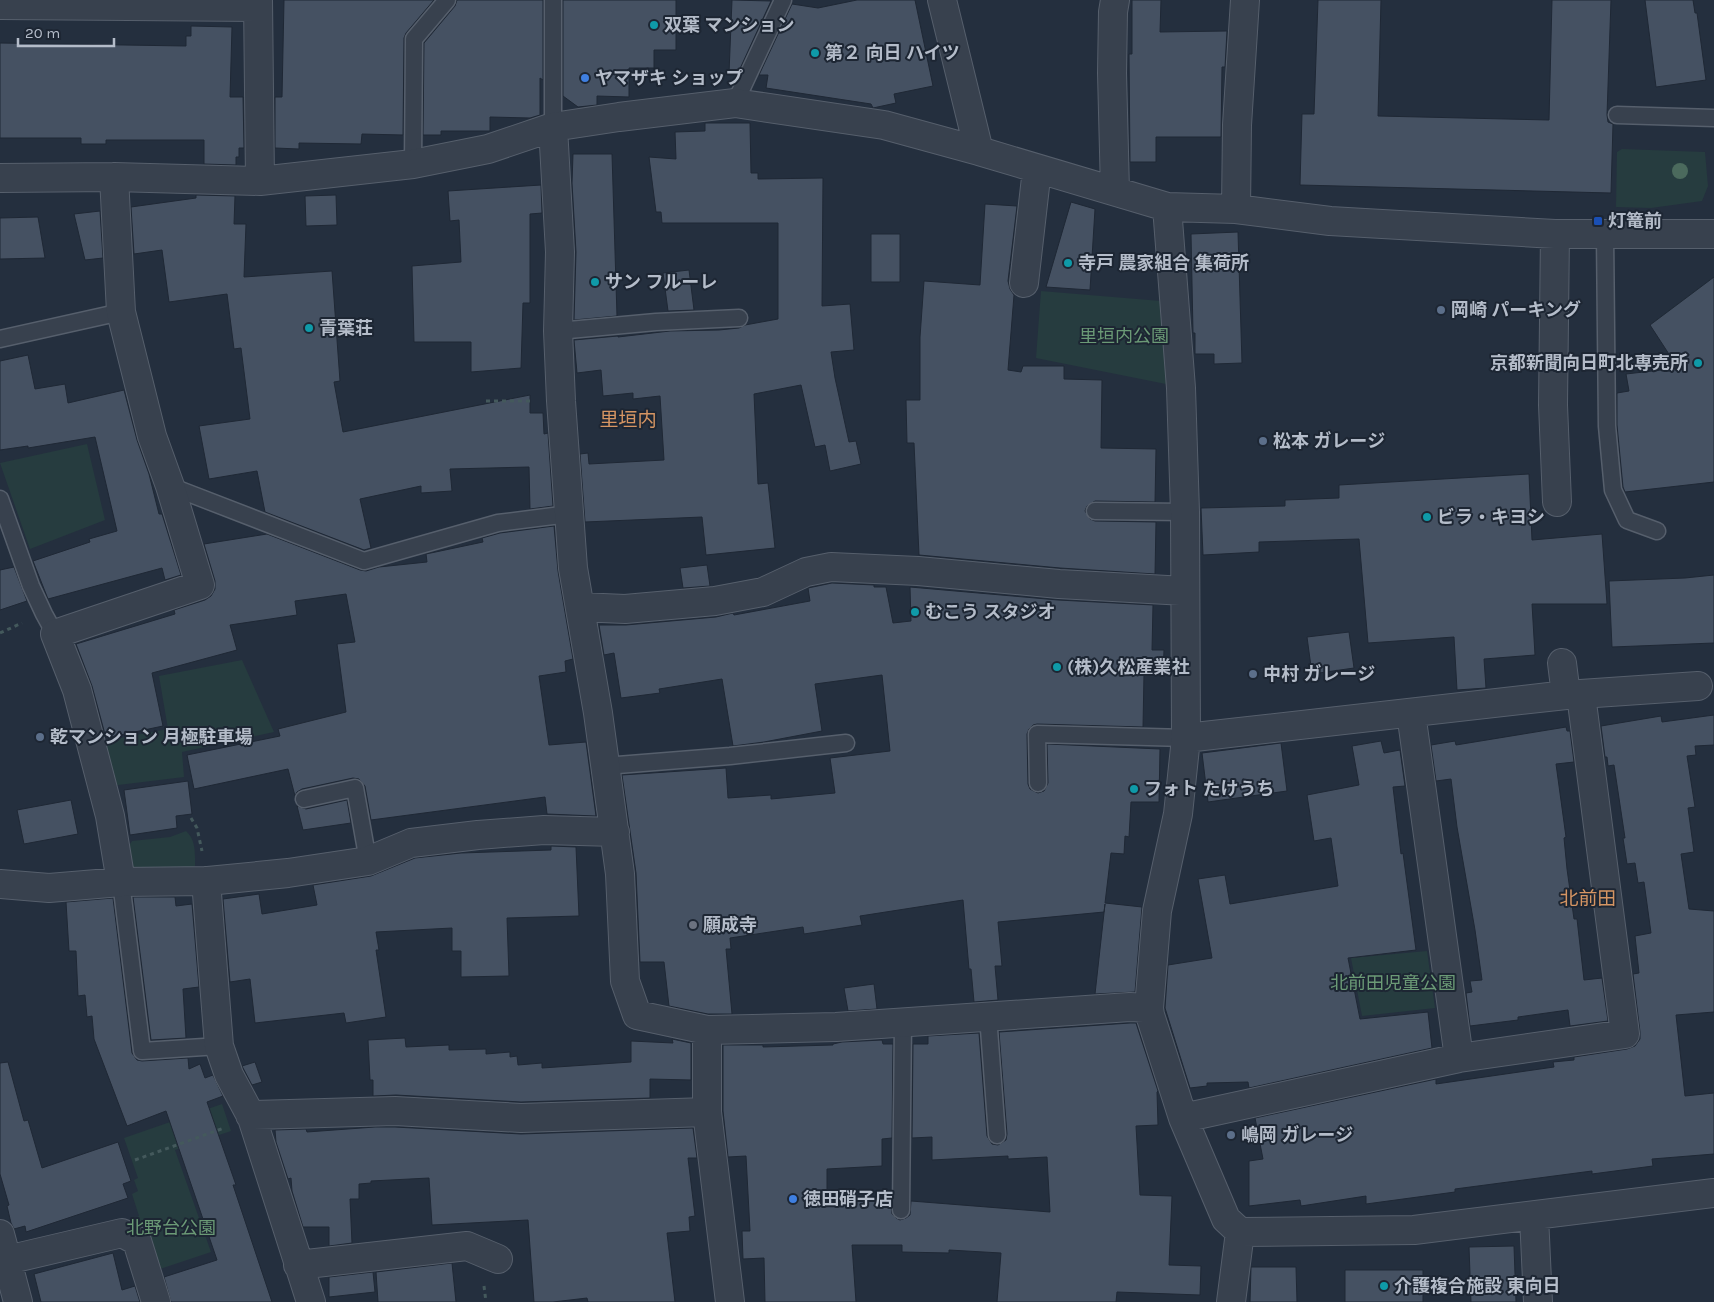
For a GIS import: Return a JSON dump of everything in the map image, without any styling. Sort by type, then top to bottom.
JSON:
[{"type":"street","points":[[942,0],[979,151]]},
{"type":"street","points":[[1115,0],[1113,12],[1112,73],[1115,191]]},
{"type":"street","points":[[1236,209],[1237,125],[1245,0]]},
{"type":"street","points":[[0,5],[257,3],[260,181]]},
{"type":"street","points":[[0,178],[114,177],[260,181],[413,164],[488,149],[553,128],[619,117],[735,103],[884,125],[1167,207],[1236,209],[1330,221],[1555,234],[1714,234]]},
{"type":"street","points":[[553,128],[560,252],[558,331],[561,401],[573,568],[598,713],[615,832],[620,874],[625,981],[637,1015],[707,1030],[836,1027],[1130,1007],[1149,1008]]},
{"type":"street","points":[[1024,284],[1037,169]]},
{"type":"street","points":[[114,177],[121,312],[152,436],[170,486],[200,585],[55,634],[77,690],[110,816],[121,882]]},
{"type":"street","points":[[1167,207],[1181,388],[1185,512],[1186,738],[1178,814],[1157,911],[1149,1008],[1183,1118],[1226,1219],[1240,1232],[1414,1230],[1714,1193]]},
{"type":"street","points":[[1555,234],[1553,406],[1557,502]]},
{"type":"street","points":[[580,607],[625,609],[715,601],[763,592],[806,572],[831,567],[918,571],[1059,584],[1185,591]]},
{"type":"street","points":[[1183,1118],[1459,1058],[1625,1034],[1574,695],[1562,663]]},
{"type":"street","points":[[1186,738],[1574,695],[1698,686]]},
{"type":"street","points":[[1412,713],[1459,1058]]},
{"type":"street","points":[[0,884],[49,888],[121,882],[206,881],[288,874],[368,861],[411,843],[544,830],[615,832]]},
{"type":"street","points":[[206,881],[219,1046],[229,1074],[251,1116],[311,1302]]},
{"type":"street","points":[[707,1030],[707,1112],[730,1302]]},
{"type":"street","points":[[251,1116],[395,1111],[521,1118],[707,1112]]},
{"type":"street","points":[[1534,1216],[1538,1302]]},
{"type":"street","points":[[1231,1302],[1240,1232]]},
{"type":"street","points":[[7,1260],[122,1233],[137,1241],[156,1302]]},
{"type":"street","points":[[0,1234],[18,1302]]},
{"type":"street","points":[[298,1264],[468,1246],[498,1259]]},
{"type":"lane","points":[[413,164],[414,39],[447,0]]},
{"type":"lane","points":[[553,128],[554,0]]},
{"type":"lane","points":[[735,103],[783,0]]},
{"type":"lane","points":[[1617,115],[1714,118]]},
{"type":"lane","points":[[1605,235],[1607,426],[1613,490],[1627,520],[1657,531]]},
{"type":"lane","points":[[0,339],[121,312]]},
{"type":"lane","points":[[558,331],[656,322],[739,318]]},
{"type":"lane","points":[[170,486],[364,562],[498,523],[569,514]]},
{"type":"lane","points":[[0,499],[31,586],[55,634]]},
{"type":"lane","points":[[1095,510],[1185,512]]},
{"type":"lane","points":[[1038,783],[1037,734],[1186,738]]},
{"type":"lane","points":[[605,766],[730,756],[846,743]]},
{"type":"lane","points":[[304,799],[355,788],[368,861]]},
{"type":"lane","points":[[121,882],[142,1051],[219,1046]]},
{"type":"lane","points":[[988,1016],[997,1135]]},
{"type":"lane","points":[[901,1210],[903,1022]]},
{"type":"path","points":[[486,401],[561,401]]},
{"type":"path","points":[[135,1160],[251,1116]]},
{"type":"green space","points":[[1622,149],[1705,152],[1708,186],[1702,201],[1651,208],[1616,207],[1617,152]]},
{"type":"green space","name":"里垣内公園","points":[[1041,291],[1161,301],[1166,384],[1036,358]]},
{"type":"green space","points":[[87,444],[105,520],[30,549],[0,463]]},
{"type":"green space","points":[[242,660],[274,732],[182,752],[184,777],[110,786],[99,742],[168,729],[159,676]]},
{"type":"green space","points":[[186,831],[192,838],[194,847],[195,866],[191,869],[135,871],[129,863],[126,853],[132,841],[170,837]]},
{"type":"green space","name":"北前田児童公園","points":[[1427,951],[1435,1008],[1362,1016],[1351,958]]},
{"type":"green space","name":"北野台公園","points":[[222,1104],[231,1131],[175,1150],[211,1252],[154,1271],[135,1218],[139,1216],[132,1194],[138,1191],[134,1180],[138,1178],[124,1138]]},
{"type":"building","points":[[284,0],[434,0],[406,33],[404,38],[403,135],[362,134],[361,144],[299,143],[299,149],[275,148],[275,97],[282,97]]},
{"type":"building","points":[[457,0],[543,0],[543,80],[540,78],[540,115],[530,118],[490,117],[490,131],[441,131],[441,135],[423,135],[424,43],[455,6]]},
{"type":"building","points":[[563,0],[676,0],[676,50],[654,50],[654,68],[629,68],[629,97],[597,96],[597,105],[578,107],[563,96]]},
{"type":"building","points":[[732,0],[771,1],[738,73],[729,73]]},
{"type":"building","points":[[857,0],[915,0],[933,86],[894,94],[896,103],[873,108],[871,104],[766,88],[768,75],[759,75],[792,4],[818,8]]},
{"type":"building","points":[[1132,0],[1161,0],[1160,32],[1227,31],[1225,67],[1222,67],[1221,137],[1156,137],[1156,162],[1130,162],[1129,54],[1132,54]]},
{"type":"building","points":[[1318,0],[1381,0],[1378,116],[1549,120],[1552,0],[1611,0],[1607,115],[1608,122],[1613,124],[1611,193],[1300,185],[1302,114],[1314,114]]},
{"type":"building","points":[[1645,0],[1693,0],[1695,13],[1697,13],[1706,80],[1656,87]]},
{"type":"building","points":[[191,26],[232,27],[230,97],[243,97],[244,148],[239,148],[239,157],[236,157],[236,165],[204,164],[204,140],[106,140],[106,144],[81,144],[81,138],[0,138],[0,43],[186,46],[186,36],[191,36]]},
{"type":"building","points":[[705,123],[750,123],[751,173],[758,173],[758,179],[823,178],[822,306],[850,304],[854,350],[831,352],[849,442],[856,441],[861,464],[830,471],[825,445],[815,447],[801,385],[754,394],[758,484],[768,483],[775,548],[706,555],[702,517],[585,522],[580,454],[588,453],[589,464],[664,460],[660,396],[633,399],[633,393],[603,396],[601,370],[577,373],[574,340],[670,331],[739,328],[745,325],[778,319],[778,223],[662,223],[661,212],[656,212],[649,157],[676,159],[675,132],[705,131]]},
{"type":"building","points":[[573,154],[612,154],[617,316],[574,320],[576,252],[572,183]]},
{"type":"building","points":[[541,185],[542,213],[530,214],[530,303],[523,303],[521,368],[471,372],[471,342],[414,342],[412,266],[461,262],[459,220],[450,221],[448,191]]},
{"type":"building","points":[[196,195],[235,196],[234,224],[246,224],[244,277],[332,271],[340,381],[334,382],[343,432],[530,395],[530,413],[543,413],[544,434],[548,433],[553,506],[530,509],[529,467],[450,469],[452,491],[421,493],[421,486],[360,499],[371,548],[364,550],[265,512],[257,471],[209,479],[199,426],[250,419],[241,348],[234,349],[227,294],[169,302],[162,250],[134,254],[131,207],[196,198]]},
{"type":"building","points":[[336,195],[337,225],[306,226],[305,196]]},
{"type":"building","name":"寺戸 農家組合 集荷所","points":[[1071,202],[1095,209],[1090,290],[1046,287]]},
{"type":"building","points":[[985,204],[1017,206],[1008,281],[1014,295],[1008,370],[1021,372],[1023,366],[1064,366],[1064,379],[1102,380],[1101,448],[1156,449],[1155,502],[1095,501],[1087,506],[1085,511],[1090,519],[1095,521],[1156,522],[1155,574],[1060,568],[919,555],[914,443],[907,443],[906,400],[920,400],[920,337],[924,281],[980,285]]},
{"type":"building","points":[[100,211],[103,258],[85,260],[74,214]]},
{"type":"building","points":[[38,217],[45,258],[0,259],[0,218]]},
{"type":"building","points":[[1238,232],[1242,363],[1214,364],[1214,354],[1195,354],[1191,234]]},
{"type":"building","points":[[871,234],[900,234],[900,282],[871,282]]},
{"type":"building","points":[[689,270],[694,310],[668,311],[663,273]]},
{"type":"building","points":[[1714,277],[1714,482],[1625,492],[1617,425],[1617,393],[1629,391],[1626,374],[1678,368],[1650,325]]},
{"type":"building","points":[[28,355],[35,389],[65,384],[68,403],[124,390],[159,514],[162,514],[181,575],[165,580],[162,568],[48,599],[33,561],[90,542],[89,539],[117,531],[95,437],[28,448],[28,446],[0,450],[0,361]]},
{"type":"building","points":[[1529,474],[1532,540],[1602,534],[1607,604],[1532,604],[1535,655],[1484,659],[1486,688],[1457,690],[1454,637],[1368,643],[1359,539],[1259,542],[1259,552],[1203,555],[1201,508],[1285,506],[1285,500],[1339,498],[1339,485]]},
{"type":"building","points":[[554,526],[558,571],[573,659],[565,661],[566,672],[539,676],[549,745],[586,742],[596,816],[547,814],[545,797],[371,820],[365,786],[359,779],[353,778],[302,789],[295,796],[288,769],[194,789],[187,755],[280,736],[278,729],[346,712],[337,644],[355,642],[346,594],[295,601],[297,615],[230,625],[237,650],[152,673],[163,726],[106,738],[92,686],[76,644],[175,614],[174,610],[205,600],[211,596],[215,589],[215,581],[204,544],[267,534],[366,571],[379,567],[427,562],[426,554],[483,542],[482,538],[500,533]]},
{"type":"building","points":[[707,565],[710,586],[683,588],[680,568]]},
{"type":"building","points":[[14,567],[27,601],[0,610],[0,570]]},
{"type":"building","points":[[1714,575],[1714,643],[1612,647],[1609,581]]},
{"type":"building","points":[[832,583],[886,587],[893,623],[911,621],[910,587],[1058,600],[1153,605],[1152,650],[1164,650],[1163,674],[1144,674],[1143,727],[1037,724],[1029,729],[1027,734],[1028,784],[1030,789],[1038,793],[1044,791],[1048,783],[1047,744],[1160,749],[1159,802],[1131,802],[1129,837],[1125,836],[1124,854],[1111,853],[1105,903],[1142,907],[1135,992],[1095,994],[1105,904],[1104,912],[998,922],[1002,966],[995,966],[998,1000],[974,1002],[963,900],[860,916],[862,925],[804,934],[803,927],[730,938],[731,949],[726,949],[732,1014],[708,1014],[669,1006],[664,962],[640,962],[636,873],[622,775],[726,768],[728,798],[771,795],[771,799],[835,793],[830,758],[890,751],[882,675],[815,684],[822,731],[733,746],[722,679],[659,689],[660,693],[621,698],[614,653],[604,655],[599,625],[626,625],[716,617],[733,613],[734,615],[810,601],[808,588]]},
{"type":"building","points":[[1349,632],[1354,668],[1312,674],[1307,637]]},
{"type":"building","points":[[1714,715],[1714,745],[1695,746],[1696,755],[1687,756],[1695,807],[1688,808],[1694,852],[1681,854],[1689,909],[1714,911],[1714,1012],[1676,1015],[1685,1096],[1714,1093],[1714,1154],[1652,1159],[1653,1166],[1592,1174],[1592,1171],[1455,1189],[1455,1192],[1366,1204],[1366,1196],[1301,1206],[1300,1200],[1249,1206],[1249,1161],[1263,1159],[1255,1118],[1436,1079],[1436,1084],[1554,1067],[1553,1062],[1574,1060],[1574,1057],[1627,1049],[1635,1046],[1640,1039],[1640,1032],[1633,974],[1639,973],[1635,936],[1651,933],[1644,882],[1638,883],[1635,863],[1627,864],[1614,765],[1608,766],[1607,757],[1605,757],[1601,726],[1661,716],[1662,722]]},
{"type":"building","points":[[1566,727],[1567,731],[1570,731],[1574,762],[1556,764],[1566,837],[1564,838],[1567,869],[1574,919],[1577,919],[1584,980],[1602,978],[1608,1021],[1570,1026],[1568,1010],[1518,1017],[1518,1020],[1470,1026],[1466,993],[1472,992],[1470,981],[1482,980],[1451,779],[1436,781],[1431,745],[1455,741],[1456,745]]},
{"type":"building","points":[[1381,741],[1384,753],[1400,750],[1405,786],[1393,787],[1416,950],[1348,958],[1360,1019],[1428,1012],[1432,1048],[1249,1088],[1248,1082],[1207,1083],[1207,1086],[1190,1088],[1165,1008],[1168,965],[1212,958],[1198,879],[1225,875],[1230,904],[1338,886],[1331,838],[1314,841],[1307,795],[1359,785],[1352,746]]},
{"type":"building","points":[[1281,743],[1287,791],[1208,802],[1202,753]]},
{"type":"building","points":[[188,781],[192,814],[176,816],[177,828],[130,835],[124,790]]},
{"type":"building","points":[[71,800],[78,834],[24,844],[17,810]]},
{"type":"building","points":[[347,800],[351,823],[303,830],[297,806],[306,809]]},
{"type":"building","points":[[551,846],[576,847],[579,916],[507,918],[509,976],[461,977],[461,951],[452,951],[452,928],[376,932],[379,950],[376,950],[386,1017],[346,1023],[344,1013],[255,1023],[250,979],[230,982],[223,899],[259,894],[262,914],[317,905],[313,885],[371,876],[415,858],[461,853],[551,850]]},
{"type":"building","points":[[133,897],[175,897],[176,906],[192,904],[199,987],[183,989],[186,1038],[151,1040]]},
{"type":"building","points":[[113,898],[132,1053],[137,1060],[142,1061],[188,1058],[189,1069],[200,1064],[205,1078],[213,1075],[223,1096],[207,1102],[236,1185],[233,1185],[272,1302],[171,1302],[164,1277],[217,1260],[166,1111],[127,1126],[94,1039],[92,1016],[87,1017],[85,995],[78,996],[76,951],[69,951],[66,902]]},
{"type":"building","points":[[874,984],[877,1009],[848,1011],[844,988]]},
{"type":"building","points":[[1136,1023],[1158,1091],[1158,1125],[1136,1126],[1140,1195],[1172,1196],[1169,1265],[1201,1266],[1200,1295],[1117,1292],[1116,1302],[997,1302],[1001,1253],[949,1250],[949,1253],[902,1252],[902,1245],[852,1245],[856,1302],[765,1302],[764,1258],[743,1259],[742,1231],[750,1231],[746,1156],[728,1157],[723,1111],[723,1045],[763,1045],[763,1047],[833,1045],[842,1042],[882,1040],[883,1044],[893,1044],[892,1138],[882,1139],[882,1166],[827,1169],[827,1194],[891,1199],[892,1214],[900,1220],[910,1215],[911,1201],[1050,1212],[1047,1157],[1008,1159],[1008,1156],[932,1160],[932,1137],[912,1138],[913,1044],[928,1044],[928,1036],[979,1033],[987,1136],[992,1144],[998,1145],[1006,1140],[1007,1134],[999,1032]]},
{"type":"building","points":[[405,1038],[406,1047],[449,1045],[449,1050],[486,1049],[486,1054],[510,1052],[510,1057],[517,1056],[518,1065],[542,1063],[542,1068],[631,1062],[631,1041],[673,1043],[672,1039],[691,1043],[691,1080],[650,1079],[650,1098],[521,1102],[396,1095],[373,1096],[373,1080],[370,1080],[368,1040]]},
{"type":"building","points":[[8,1062],[24,1121],[28,1120],[42,1168],[118,1142],[131,1181],[123,1184],[128,1198],[26,1232],[25,1226],[14,1229],[0,1174],[0,1063]]},
{"type":"building","points":[[255,1062],[262,1082],[252,1085],[242,1066]]},
{"type":"building","points":[[375,1127],[521,1134],[693,1128],[697,1158],[688,1158],[695,1216],[689,1217],[690,1231],[667,1233],[675,1302],[588,1302],[587,1298],[534,1302],[528,1220],[432,1225],[429,1178],[371,1181],[371,1183],[359,1184],[359,1199],[350,1199],[352,1243],[329,1246],[329,1227],[303,1227],[292,1191],[291,1178],[288,1179],[276,1142],[275,1130],[306,1129],[307,1132]]},
{"type":"building","points":[[1514,1246],[1516,1302],[1471,1302],[1469,1247]]},
{"type":"building","points":[[113,1253],[122,1290],[135,1286],[140,1302],[41,1302],[34,1274]]},
{"type":"building","points":[[452,1263],[456,1302],[378,1302],[376,1272]]},
{"type":"building","points":[[1251,1267],[1296,1267],[1297,1302],[1250,1302]]},
{"type":"building","name":"介護複合施設 東向日","points":[[1345,1270],[1423,1270],[1423,1302],[1345,1302]]},
{"type":"building","points":[[373,1272],[375,1292],[329,1297],[329,1277]]},
{"type":"place","name":"双葉 マンション","points":[[654,25]]},
{"type":"place","name":"第２ 向日 ハイツ","points":[[815,53]]},
{"type":"place","name":"ヤマザキ ショップ","points":[[585,78]]},
{"type":"place","name":"灯篭前","points":[[1598,221]]},
{"type":"place","name":"寺戸 農家組合 集荷所","points":[[1068,263]]},
{"type":"place","name":"サン フルーレ","points":[[595,282]]},
{"type":"place","name":"岡崎 パーキング","points":[[1441,310]]},
{"type":"place","name":"青葉荘","points":[[309,328]]},
{"type":"place","name":"京都新聞向日町北専売所","points":[[1698,363]]},
{"type":"place","name":"松本 ガレージ","points":[[1263,441]]},
{"type":"place","name":"ビラ・キヨシ","points":[[1427,517]]},
{"type":"place","name":"むこう スタジオ","points":[[915,612]]},
{"type":"place","name":"(株)久松産業社","points":[[1057,667]]},
{"type":"place","name":"中村 ガレージ","points":[[1253,674]]},
{"type":"place","name":"乾マンション 月極駐車場","points":[[40,737]]},
{"type":"place","name":"フォト たけうち","points":[[1134,789]]},
{"type":"place","name":"願成寺","points":[[693,925]]},
{"type":"place","name":"嶋岡 ガレージ","points":[[1231,1135]]},
{"type":"place","name":"徳田硝子店","points":[[793,1199]]},
{"type":"place","name":"介護複合施設 東向日","points":[[1384,1286]]},
{"type":"district","name":"里垣内","points":[[628,420]]},
{"type":"district","name":"北前田","points":[[1588,899]]}]
